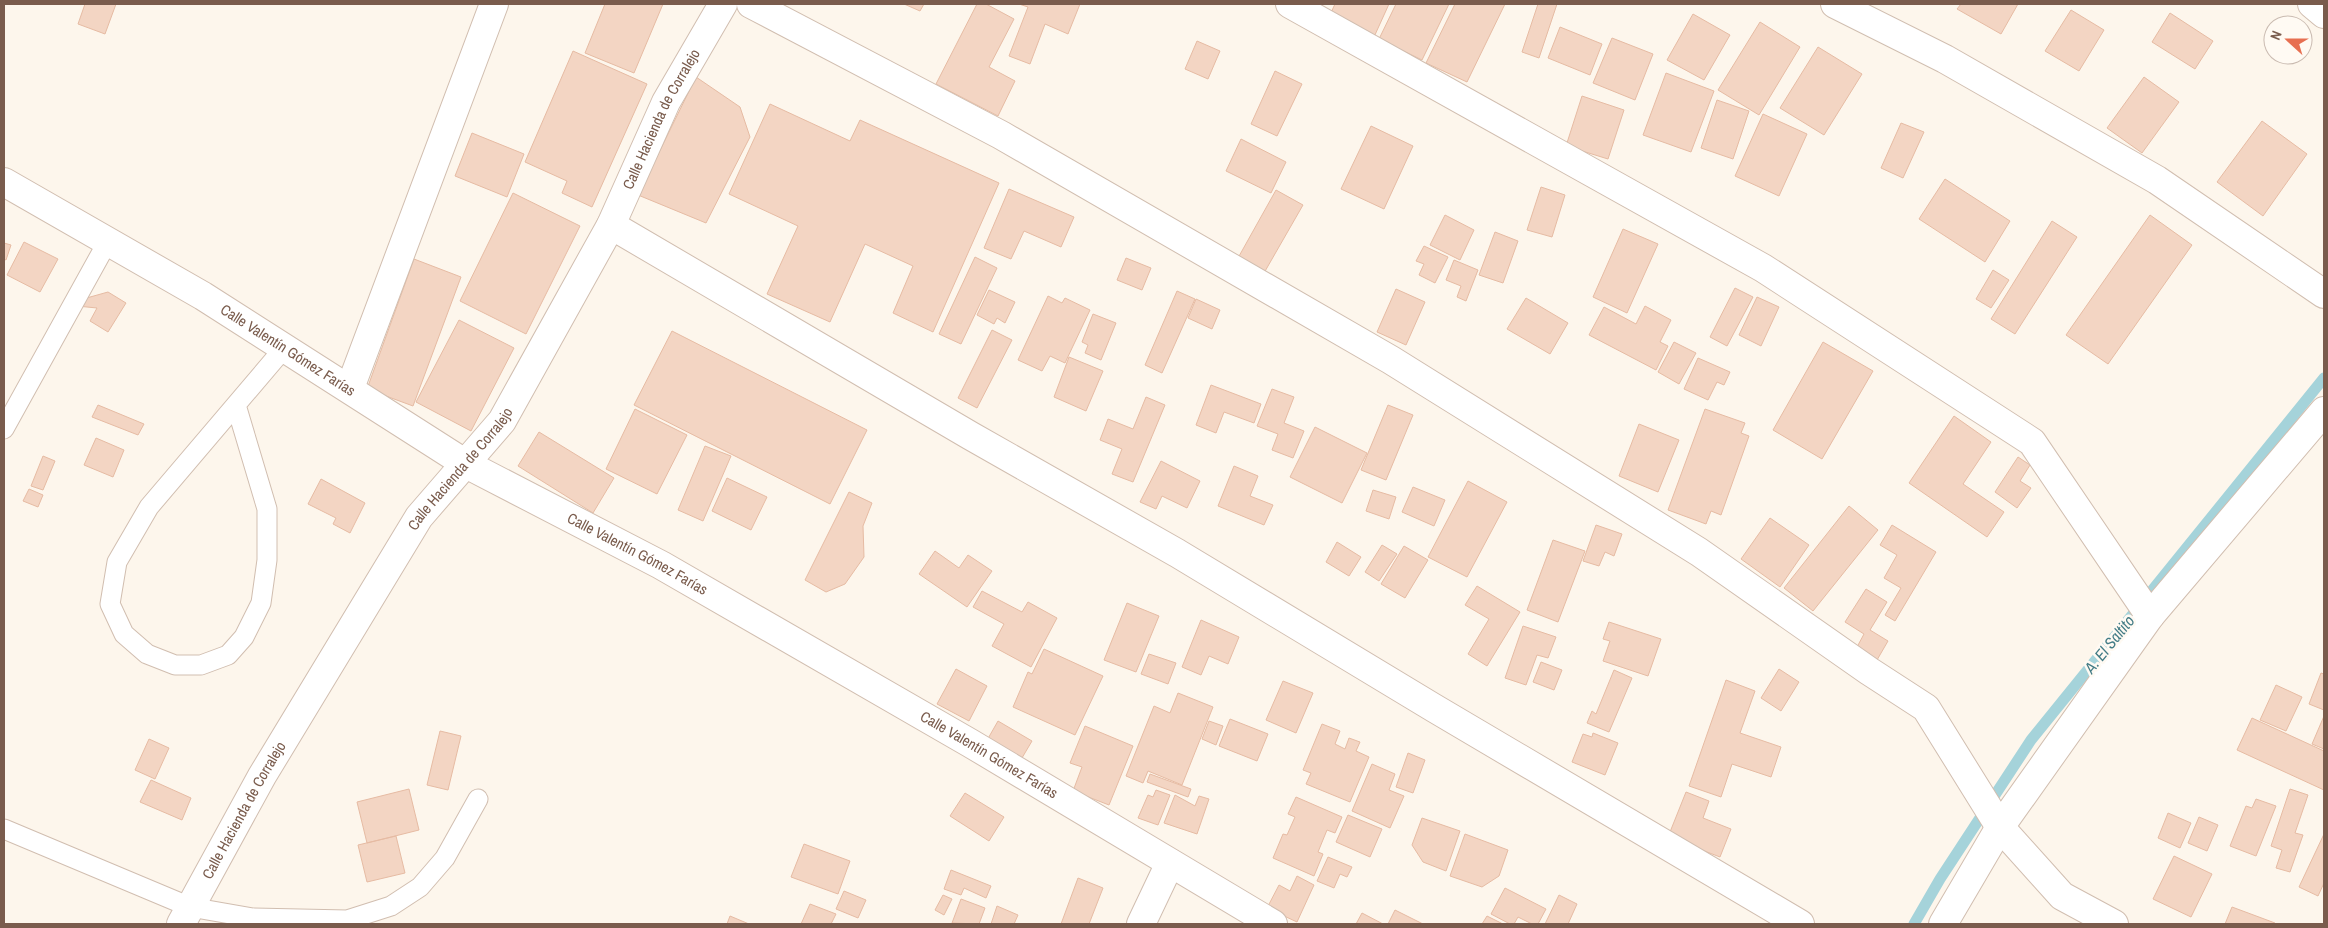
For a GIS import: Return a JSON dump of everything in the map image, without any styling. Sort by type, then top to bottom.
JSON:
[{"type":"street","points":[[350,388],[494,4]]},
{"type":"street","name":"Calle Hacienda de Corralejo","points":[[185,915],[262,776],[420,517],[502,421],[611,224],[666,102],[723,4]]},
{"type":"street","points":[[751,4],[1001,135],[1391,360],[1699,552],[1869,671],[1926,708],[2000,828],[2062,896],[2114,924]]},
{"type":"street","points":[[1290,4],[1346,38],[1763,268],[2032,442],[2150,616]]},
{"type":"street","points":[[1835,4],[1945,59],[2156,180],[2324,294]]},
{"type":"street","points":[[2312,4],[2324,14]]},
{"type":"street","name":"Calle Valentín Gómez Farías","points":[[4,182],[204,296],[466,464],[661,565],[970,743],[1273,924]]},
{"type":"street","points":[[611,224],[971,436],[1177,553],[1434,708],[1800,924]]},
{"type":"street","points":[[1943,924],[2000,828],[2150,616],[2324,412]]},
{"type":"street","points":[[1142,924],[1170,863]]},
{"type":"lane","points":[[4,429],[108,242]]},
{"type":"lane","points":[[236,405],[267,509],[267,560],[261,603],[244,636],[228,655],[200,665],[175,665],[147,654],[124,634],[110,604],[117,562],[149,507],[285,347]]},
{"type":"lane","points":[[4,829],[185,915],[295,921],[347,920],[391,906],[420,887],[445,858],[478,799]]},
{"type":"building","points":[[85,4],[116,4],[105,34],[78,24]]},
{"type":"building","points":[[605,4],[663,4],[634,73],[585,53]]},
{"type":"building","points":[[904,4],[924,4],[920,11]]},
{"type":"building","points":[[977,4],[986,4],[1014,19],[989,67],[1015,81],[998,116],[936,84]]},
{"type":"building","points":[[1019,4],[1080,4],[1068,34],[1045,24],[1030,64],[1009,56],[1028,7]]},
{"type":"building","points":[[1335,4],[1389,4],[1374,37],[1329,17]]},
{"type":"building","points":[[1396,4],[1449,4],[1422,60],[1379,39]]},
{"type":"building","points":[[1455,4],[1505,4],[1467,82],[1426,63]]},
{"type":"building","points":[[1538,4],[1557,4],[1539,58],[1522,52]]},
{"type":"building","points":[[1961,4],[2018,4],[2001,34],[1957,9]]},
{"type":"building","points":[[2071,10],[2104,30],[2079,71],[2045,51]]},
{"type":"building","points":[[2170,13],[2213,41],[2195,69],[2152,42]]},
{"type":"building","points":[[1693,14],[1730,35],[1704,80],[1667,60]]},
{"type":"building","points":[[1760,22],[1800,47],[1759,115],[1718,90]]},
{"type":"building","points":[[1560,27],[1602,44],[1590,75],[1548,58]]},
{"type":"building","points":[[1612,38],[1653,54],[1635,100],[1593,83]]},
{"type":"building","points":[[1197,41],[1220,51],[1208,79],[1185,69]]},
{"type":"building","points":[[1818,47],[1862,74],[1824,135],[1780,108]]},
{"type":"building","points":[[573,51],[647,84],[592,207],[562,193],[567,181],[525,162]]},
{"type":"building","points":[[1275,71],[1302,84],[1277,136],[1251,124]]},
{"type":"building","points":[[1666,73],[1714,91],[1691,152],[1643,135]]},
{"type":"building","points":[[696,77],[740,107],[750,137],[706,223],[638,195]]},
{"type":"building","points":[[2144,77],[2179,102],[2142,153],[2107,128]]},
{"type":"building","points":[[1582,96],[1624,110],[1608,159],[1566,146]]},
{"type":"building","points":[[1717,100],[1749,111],[1733,159],[1701,148]]},
{"type":"building","points":[[770,104],[850,141],[860,120],[999,183],[933,332],[893,313],[913,266],[865,244],[830,322],[767,294],[798,226],[729,194]]},
{"type":"building","points":[[1763,114],[1807,134],[1779,196],[1735,176]]},
{"type":"building","points":[[2262,121],[2307,154],[2263,216],[2217,182]]},
{"type":"building","points":[[1901,123],[1924,132],[1903,178],[1881,168]]},
{"type":"building","points":[[1371,126],[1413,146],[1384,209],[1341,189]]},
{"type":"building","points":[[472,133],[524,154],[507,197],[455,176]]},
{"type":"building","points":[[1241,139],[1286,162],[1271,193],[1226,171]]},
{"type":"building","points":[[1945,179],[2010,221],[1985,262],[1919,219]]},
{"type":"building","points":[[1541,187],[1565,195],[1552,237],[1527,230]]},
{"type":"building","points":[[1009,189],[1074,217],[1061,247],[1024,231],[1011,259],[984,248]]},
{"type":"building","points":[[1276,190],[1303,205],[1264,273],[1238,258]]},
{"type":"building","points":[[513,193],[580,226],[526,334],[460,301]]},
{"type":"building","points":[[1445,215],[1474,230],[1460,260],[1430,245]]},
{"type":"building","points":[[2150,215],[2192,245],[2108,364],[2066,335]]},
{"type":"building","points":[[2052,221],[2077,237],[2015,334],[1991,319]]},
{"type":"building","points":[[1623,229],[1658,244],[1627,313],[1593,297]]},
{"type":"building","points":[[1495,232],[1518,241],[1503,283],[1479,275]]},
{"type":"building","points":[[24,242],[58,259],[40,292],[7,275]]},
{"type":"building","points":[[4,243],[11,245],[6,260],[4,259]]},
{"type":"building","points":[[1424,246],[1448,257],[1435,283],[1419,275],[1424,264],[1416,261]]},
{"type":"building","points":[[975,257],[997,268],[961,344],[939,334]]},
{"type":"building","points":[[1126,258],[1151,268],[1142,290],[1117,280]]},
{"type":"building","points":[[414,259],[461,277],[413,406],[367,389]]},
{"type":"building","points":[[1454,260],[1478,270],[1466,301],[1457,297],[1461,286],[1446,280]]},
{"type":"building","points":[[1993,270],[2009,280],[1991,308],[1976,299]]},
{"type":"building","points":[[1735,288],[1753,297],[1727,346],[1710,337]]},
{"type":"building","points":[[1396,289],[1425,302],[1406,345],[1377,332]]},
{"type":"building","points":[[989,290],[1015,302],[1005,323],[997,318],[994,324],[977,315]]},
{"type":"building","points":[[1177,291],[1195,299],[1162,373],[1145,365]]},
{"type":"building","points":[[108,292],[126,303],[108,332],[90,321],[97,308],[77,306],[83,299]]},
{"type":"building","points":[[1048,296],[1062,303],[1065,298],[1090,310],[1065,363],[1050,356],[1042,371],[1018,360]]},
{"type":"building","points":[[1757,297],[1779,307],[1761,346],[1739,335]]},
{"type":"building","points":[[1526,298],[1568,323],[1550,354],[1507,329]]},
{"type":"building","points":[[1196,299],[1220,310],[1212,329],[1188,318]]},
{"type":"building","points":[[1645,306],[1671,320],[1660,342],[1668,346],[1656,370],[1589,335],[1604,307],[1636,324]]},
{"type":"building","points":[[1093,314],[1116,323],[1101,360],[1085,353],[1088,345],[1082,342]]},
{"type":"building","points":[[459,320],[514,348],[471,431],[416,402]]},
{"type":"building","points":[[992,330],[1012,340],[977,408],[958,398]]},
{"type":"building","points":[[672,331],[867,430],[830,504],[634,405]]},
{"type":"building","points":[[1674,342],[1696,353],[1679,384],[1658,372]]},
{"type":"building","points":[[1823,342],[1873,371],[1822,459],[1773,430]]},
{"type":"building","points":[[1069,357],[1103,371],[1086,411],[1054,397]]},
{"type":"building","points":[[1698,358],[1730,372],[1724,385],[1717,382],[1708,400],[1684,389]]},
{"type":"building","points":[[1211,385],[1261,404],[1254,423],[1224,412],[1216,433],[1196,425]]},
{"type":"building","points":[[1272,389],[1294,397],[1284,423],[1304,431],[1293,458],[1272,450],[1278,434],[1257,426]]},
{"type":"building","points":[[1146,397],[1165,405],[1133,482],[1112,474],[1122,449],[1100,440],[1108,419],[1133,429]]},
{"type":"building","points":[[98,405],[144,424],[138,435],[92,417]]},
{"type":"building","points":[[1388,405],[1413,415],[1386,480],[1361,470]]},
{"type":"building","points":[[635,409],[687,435],[657,494],[606,469]]},
{"type":"building","points":[[1705,409],[1745,423],[1741,433],[1749,436],[1721,515],[1711,511],[1706,524],[1668,510]]},
{"type":"building","points":[[1954,416],[1991,442],[1963,484],[2004,512],[1987,537],[1909,483]]},
{"type":"building","points":[[1639,424],[1679,440],[1658,492],[1619,476]]},
{"type":"building","points":[[1315,427],[1367,453],[1342,503],[1290,477]]},
{"type":"building","points":[[539,432],[614,478],[593,513],[518,466]]},
{"type":"building","points":[[96,438],[124,450],[113,477],[84,465]]},
{"type":"building","points":[[705,446],[731,456],[703,521],[678,510]]},
{"type":"building","points":[[43,456],[55,461],[43,490],[31,486]]},
{"type":"building","points":[[2018,457],[2030,465],[2020,481],[2031,488],[2017,508],[1995,492]]},
{"type":"building","points":[[1161,461],[1200,481],[1187,508],[1162,496],[1156,509],[1140,502]]},
{"type":"building","points":[[1234,466],[1258,476],[1250,496],[1273,505],[1264,525],[1218,506]]},
{"type":"building","points":[[727,478],[767,497],[751,530],[712,511]]},
{"type":"building","points":[[321,479],[365,503],[350,533],[333,524],[336,518],[308,504]]},
{"type":"building","points":[[1468,481],[1507,502],[1467,577],[1428,557]]},
{"type":"building","points":[[1413,487],[1445,500],[1434,526],[1402,512]]},
{"type":"building","points":[[29,489],[43,495],[38,507],[23,501]]},
{"type":"building","points":[[1373,490],[1396,497],[1389,519],[1366,511]]},
{"type":"building","points":[[849,492],[872,503],[863,526],[864,557],[845,584],[826,592],[805,580]]},
{"type":"building","points":[[1849,506],[1878,530],[1813,611],[1784,588]]},
{"type":"building","points":[[1770,518],[1809,545],[1780,587],[1741,559]]},
{"type":"building","points":[[1596,525],[1622,534],[1614,556],[1605,552],[1599,566],[1583,561]]},
{"type":"building","points":[[1892,525],[1936,552],[1895,621],[1885,615],[1901,588],[1884,578],[1897,555],[1880,545]]},
{"type":"building","points":[[1553,540],[1585,551],[1558,622],[1527,610]]},
{"type":"building","points":[[1337,542],[1361,557],[1349,576],[1326,562]]},
{"type":"building","points":[[1382,545],[1397,554],[1379,581],[1365,572]]},
{"type":"building","points":[[1404,546],[1428,560],[1405,598],[1381,584]]},
{"type":"building","points":[[935,551],[959,568],[968,555],[992,571],[967,607],[919,574]]},
{"type":"building","points":[[1477,586],[1520,612],[1487,666],[1468,654],[1489,619],[1465,605]]},
{"type":"building","points":[[1866,589],[1887,602],[1870,630],[1888,641],[1877,660],[1857,647],[1864,634],[1845,622]]},
{"type":"building","points":[[982,591],[1022,612],[1028,602],[1057,618],[1031,667],[992,646],[1004,624],[973,607]]},
{"type":"building","points":[[1127,603],[1159,616],[1136,672],[1104,660]]},
{"type":"building","points":[[1201,620],[1239,637],[1228,664],[1209,656],[1201,675],[1182,667]]},
{"type":"building","points":[[1609,622],[1661,639],[1648,676],[1603,661],[1610,641],[1603,639]]},
{"type":"building","points":[[1523,626],[1556,637],[1548,658],[1537,655],[1526,685],[1505,678]]},
{"type":"building","points":[[1044,649],[1103,676],[1075,735],[1013,707],[1028,672],[1032,674]]},
{"type":"building","points":[[1149,654],[1176,663],[1168,684],[1141,674]]},
{"type":"building","points":[[1541,662],[1562,670],[1554,690],[1533,682]]},
{"type":"building","points":[[956,669],[987,686],[969,721],[937,704]]},
{"type":"building","points":[[1779,669],[1799,682],[1781,711],[1761,698]]},
{"type":"building","points":[[1614,670],[1632,678],[1609,732],[1587,723],[1592,711],[1596,714]]},
{"type":"building","points":[[2321,673],[2324,674],[2324,710],[2309,704]]},
{"type":"building","points":[[1726,680],[1755,691],[1740,733],[1781,747],[1771,777],[1732,764],[1721,797],[1689,786]]},
{"type":"building","points":[[1283,681],[1313,693],[1296,733],[1266,720]]},
{"type":"building","points":[[2276,685],[2302,697],[2286,731],[2260,720]]},
{"type":"building","points":[[1178,693],[1213,707],[1182,785],[1148,771],[1143,783],[1126,776],[1154,706],[1170,713]]},
{"type":"building","points":[[2324,716],[2324,749],[2312,744]]},
{"type":"building","points":[[2252,718],[2324,751],[2324,790],[2237,750]]},
{"type":"building","points":[[1230,719],[1268,734],[1257,761],[1219,746]]},
{"type":"building","points":[[998,721],[1032,741],[1019,763],[986,742]]},
{"type":"building","points":[[1209,721],[1223,726],[1216,745],[1202,739]]},
{"type":"building","points":[[1322,724],[1340,731],[1335,744],[1345,749],[1349,738],[1360,742],[1356,751],[1369,757],[1350,802],[1306,784],[1311,773],[1303,770]]},
{"type":"building","points":[[1085,726],[1133,746],[1109,805],[1073,791],[1082,767],[1070,763]]},
{"type":"building","points":[[440,731],[461,736],[448,790],[427,785]]},
{"type":"building","points":[[1593,733],[1618,743],[1605,775],[1572,762],[1583,734],[1592,737]]},
{"type":"building","points":[[149,739],[169,748],[155,779],[135,770]]},
{"type":"building","points":[[1408,753],[1425,760],[1413,793],[1396,787]]},
{"type":"building","points":[[1372,764],[1395,774],[1389,790],[1404,796],[1390,828],[1352,811]]},
{"type":"building","points":[[1150,774],[1191,789],[1188,797],[1147,782]]},
{"type":"building","points":[[151,780],[191,798],[182,820],[140,802]]},
{"type":"building","points":[[409,789],[419,830],[367,843],[357,802]]},
{"type":"building","points":[[2290,789],[2308,795],[2295,833],[2303,835],[2290,872],[2276,868],[2282,850],[2271,846]]},
{"type":"building","points":[[1156,790],[1170,795],[1158,825],[1138,818],[1148,795],[1153,797]]},
{"type":"building","points":[[1686,792],[1709,801],[1703,818],[1731,829],[1720,857],[1668,837]]},
{"type":"building","points":[[965,793],[1004,817],[989,841],[950,816]]},
{"type":"building","points":[[1175,795],[1195,806],[1199,796],[1209,799],[1197,834],[1164,823]]},
{"type":"building","points":[[1296,797],[1342,817],[1335,833],[1327,830],[1318,852],[1323,854],[1314,876],[1273,858],[1283,834],[1287,835],[1295,817],[1288,814]]},
{"type":"building","points":[[2256,799],[2276,806],[2256,856],[2230,846],[2246,806],[2252,808]]},
{"type":"building","points":[[2168,813],[2191,823],[2180,848],[2158,838]]},
{"type":"building","points":[[1348,815],[1382,829],[1370,857],[1336,842]]},
{"type":"building","points":[[2199,817],[2218,825],[2207,851],[2188,843]]},
{"type":"building","points":[[1422,818],[1460,831],[1446,871],[1423,862],[1412,845]]},
{"type":"building","points":[[1465,834],[1508,850],[1499,876],[1482,887],[1450,876]]},
{"type":"building","points":[[2324,834],[2324,883],[2318,896],[2299,887]]},
{"type":"building","points":[[396,836],[405,873],[367,882],[358,845]]},
{"type":"building","points":[[804,844],[850,861],[838,894],[791,877]]},
{"type":"building","points":[[2174,856],[2212,874],[2191,917],[2153,899]]},
{"type":"building","points":[[1328,857],[1352,867],[1347,877],[1340,874],[1334,888],[1317,881]]},
{"type":"building","points":[[951,870],[991,886],[986,898],[964,888],[961,895],[944,889]]},
{"type":"building","points":[[1297,876],[1314,885],[1297,922],[1267,908],[1279,885],[1290,891]]},
{"type":"building","points":[[1078,878],[1103,888],[1089,924],[1061,924]]},
{"type":"building","points":[[1505,888],[1546,909],[1538,924],[1532,924],[1518,917],[1514,924],[1510,924],[1491,914]]},
{"type":"building","points":[[844,891],[866,900],[858,918],[836,909]]},
{"type":"building","points":[[943,895],[952,899],[944,915],[935,910]]},
{"type":"building","points":[[1559,895],[1577,904],[1568,924],[1545,924]]},
{"type":"building","points":[[961,899],[985,908],[979,924],[952,923]]},
{"type":"building","points":[[810,904],[836,914],[831,924],[801,924]]},
{"type":"building","points":[[997,906],[1018,915],[1014,924],[991,924]]},
{"type":"building","points":[[2232,907],[2275,923],[2225,924]]},
{"type":"building","points":[[1395,910],[1423,924],[1388,924]]},
{"type":"building","points":[[1362,913],[1383,924],[1356,924]]},
{"type":"building","points":[[730,916],[749,924],[727,924]]},
{"type":"building","points":[[1487,916],[1503,924],[1482,924]]},
{"type":"waterway","name":"A. El Saltito","points":[[1914,924],[1940,879],[2031,740],[2324,378]]}]
